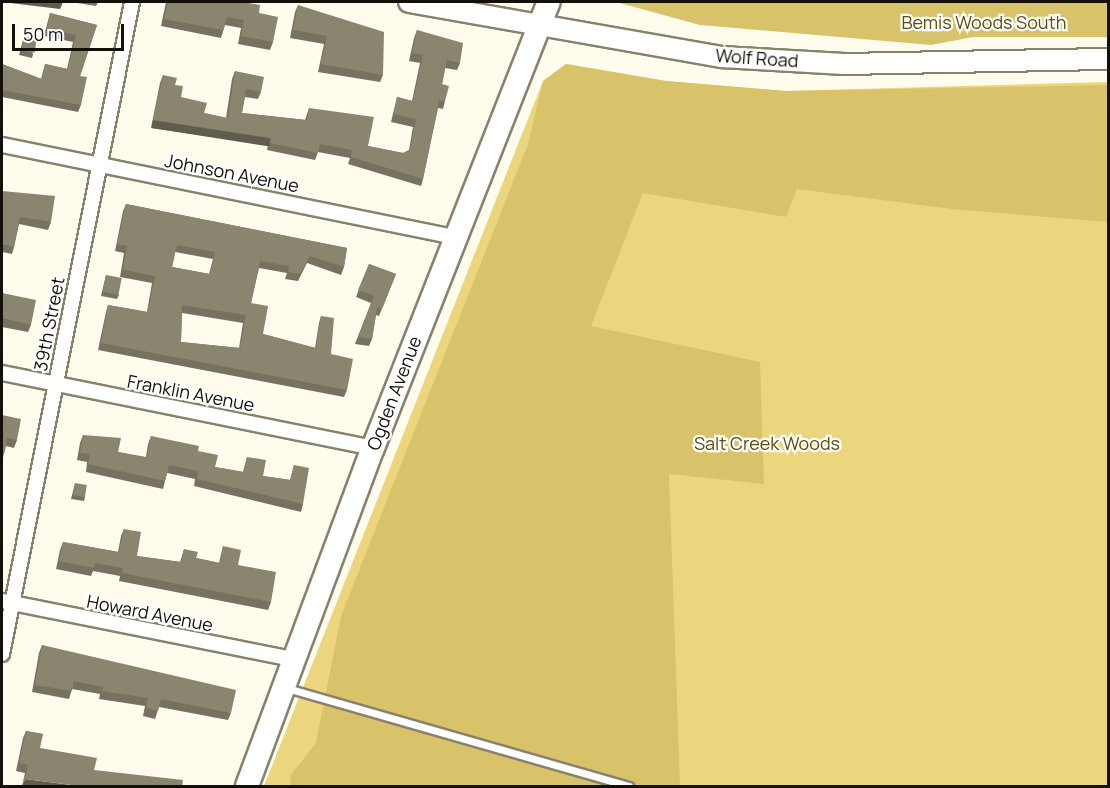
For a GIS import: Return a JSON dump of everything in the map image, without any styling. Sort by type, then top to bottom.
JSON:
[{"type":"main road","name":"Wolf Road","points":[[409,2],[538,29],[722,57],[833,63],[1108,60]]},
{"type":"main road","name":"Ogden Avenue","points":[[247,786],[292,659],[372,448],[549,2]]},
{"type":"street","name":"39th Street","points":[[2,654],[6,602],[56,384],[132,2]]},
{"type":"street","name":"Johnson Avenue","points":[[2,145],[455,237]]},
{"type":"street","name":"Franklin Avenue","points":[[2,373],[372,448]]},
{"type":"street","name":"Howard Avenue","points":[[6,602],[292,659]]},
{"type":"lane","points":[[282,687],[629,786]]},
{"type":"green space","name":"Bemis Woods South","points":[[616,2],[1108,2],[1108,37],[973,37],[931,45],[700,25]]},
{"type":"green space","name":"Salt Creek Woods","points":[[566,64],[666,81],[786,91],[1108,82],[1108,786],[264,786],[543,81]]},
{"type":"green space","points":[[566,64],[666,81],[786,91],[1108,85],[1107,222],[951,209],[797,189],[786,217],[643,193],[591,326],[760,362],[764,484],[669,474],[680,786],[291,786],[290,776],[316,743],[341,616],[528,144],[543,81]]},
{"type":"building","points":[[168,2],[243,2],[260,5],[259,13],[278,17],[273,42],[241,36],[244,20],[227,17],[223,30],[164,19]]},
{"type":"building","points":[[298,5],[384,32],[383,75],[321,64],[327,36],[293,30]]},
{"type":"building","points":[[50,13],[97,25],[80,76],[87,77],[81,105],[2,90],[2,64],[42,79],[45,64],[68,69],[76,35],[47,29]]},
{"type":"building","points":[[417,30],[463,43],[460,63],[447,60],[442,84],[449,86],[445,101],[439,100],[423,179],[351,157],[352,150],[320,144],[318,153],[270,143],[271,138],[153,120],[163,75],[177,78],[175,85],[183,86],[181,97],[207,103],[204,113],[228,118],[235,71],[264,77],[261,92],[246,89],[242,113],[307,120],[309,108],[374,117],[368,146],[403,153],[410,150],[416,119],[394,114],[397,97],[413,101],[423,55],[412,53]]},
{"type":"building","points":[[24,36],[37,38],[34,53],[22,51]]},
{"type":"building","points":[[2,191],[55,196],[51,222],[20,217],[14,247],[2,244]]},
{"type":"building","points":[[126,204],[347,248],[344,267],[310,256],[300,274],[288,272],[289,266],[260,261],[251,303],[268,306],[263,334],[316,348],[321,316],[334,318],[331,354],[353,359],[347,390],[101,343],[108,305],[148,312],[155,276],[123,270],[127,246],[117,244]],"holes":[[[177,245],[215,252],[210,274],[172,267]],[[182,305],[246,315],[240,348],[181,342]]]},
{"type":"building","points":[[369,264],[396,274],[382,309],[377,308],[372,339],[358,337],[374,296],[358,290]]},
{"type":"building","points":[[106,275],[122,278],[118,295],[103,292]]},
{"type":"building","points":[[2,293],[36,300],[31,325],[2,318]]},
{"type":"building","points":[[2,415],[21,419],[17,440],[7,438],[4,454],[2,454]]},
{"type":"building","points":[[83,435],[121,438],[118,452],[147,458],[151,436],[199,446],[198,451],[218,455],[215,467],[244,472],[247,457],[266,460],[263,476],[291,480],[294,465],[309,468],[303,504],[197,479],[198,471],[169,465],[165,481],[88,464],[90,454],[80,453]]},
{"type":"building","points":[[75,483],[87,485],[85,497],[73,495]]},
{"type":"building","points":[[124,529],[141,532],[137,556],[181,562],[184,549],[198,552],[196,558],[220,563],[223,546],[241,550],[238,565],[276,572],[271,602],[122,573],[123,568],[95,563],[94,568],[59,561],[63,542],[119,552]]},
{"type":"building","points":[[42,645],[236,690],[231,713],[161,699],[158,711],[146,708],[148,698],[102,691],[103,687],[74,681],[72,691],[35,685]]},
{"type":"building","points":[[26,731],[43,734],[40,748],[97,758],[94,770],[183,780],[182,786],[79,786],[25,779],[28,765],[19,763]]}]
